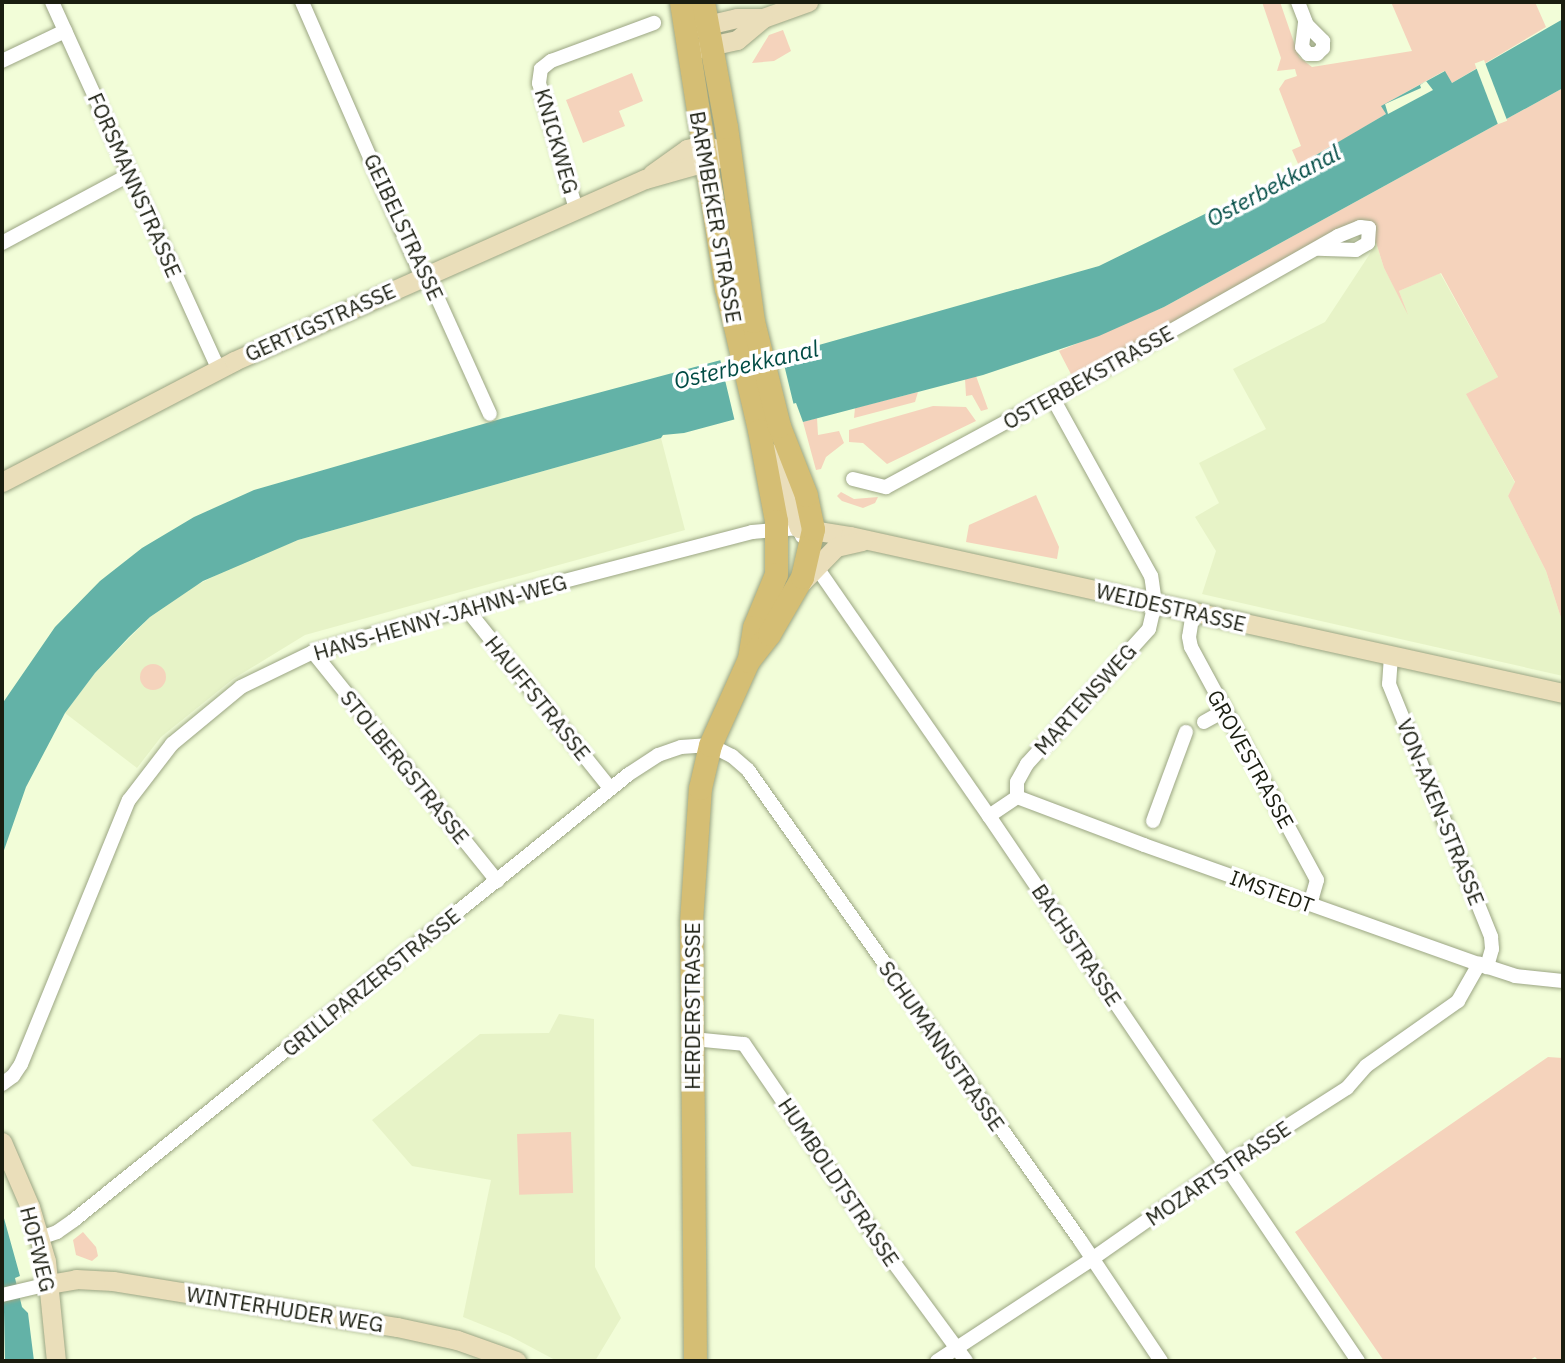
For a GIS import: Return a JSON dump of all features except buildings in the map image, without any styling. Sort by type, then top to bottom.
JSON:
[{"type":"main road","name":"BARMBEKER STRASSE","points":[[681,2],[726,288],[751,354],[769,428]]},
{"type":"main road","name":"BARMBEKER STRASSE","points":[[703,2],[730,155],[753,321],[751,354]]},
{"type":"main road","points":[[769,428],[796,529]]},
{"type":"main road","points":[[769,428],[806,495],[796,529]]},
{"type":"main road","name":"HERDERSTRASSE","points":[[695,1361],[691,922],[700,788],[710,745],[748,661],[769,634],[813,562],[796,529]]},
{"type":"main road","name":"HERDERSTRASSE","points":[[748,661],[754,626],[796,529]]},
{"type":"street","name":"FORSMANNSTRASSE","points":[[52,2],[218,368]]},
{"type":"street","name":"GEIBELSTRASSE","points":[[302,2],[422,276],[433,288],[490,414]]},
{"type":"street","points":[[687,40],[710,35],[737,40],[763,18],[808,2]]},
{"type":"street","points":[[1298,2],[1305,21]]},
{"type":"street","name":"KNICKWEG","points":[[576,209],[539,83],[541,69],[551,61],[654,23]]},
{"type":"street","points":[[2,61],[65,31]]},
{"type":"street","name":"GERTIGSTRASSE","points":[[3,477],[218,368],[645,179],[676,156],[704,153],[730,155]]},
{"type":"street","points":[[3,239],[129,175]]},
{"type":"street","name":"OSTERBEKSTRASSE","points":[[853,479],[886,487],[1318,249]]},
{"type":"street","points":[[1052,397],[1151,576],[1155,603]]},
{"type":"street","name":"WEIDESTRASSE","points":[[796,529],[870,540],[1563,693]]},
{"type":"street","name":"HANS-HENNY-JAHNN-WEG","points":[[2,1084],[13,1076],[21,1064],[119,820],[153,766],[191,726],[233,693],[313,652],[465,607],[745,533],[796,529]]},
{"type":"street","points":[[813,562],[836,547],[870,540]]},
{"type":"street","name":"BACHSTRASSE","points":[[813,562],[989,816],[1358,1361]]},
{"type":"street","name":"MARTENSWEG","points":[[1017,797],[1017,782],[1027,764],[1149,629],[1155,603]]},
{"type":"street","name":"HAUFFSTRASSE","points":[[465,607],[610,788]]},
{"type":"street","name":"GROVESTRASSE","points":[[1193,612],[1189,637],[1191,647],[1317,880],[1310,904]]},
{"type":"street","name":"STOLBERGSTRASSE","points":[[313,652],[496,881]]},
{"type":"street","name":"VON-AXEN-STRASSE","points":[[1391,656],[1390,684],[1491,937],[1492,949],[1483,966]]},
{"type":"street","points":[[1204,722],[1224,711]]},
{"type":"street","points":[[1153,821],[1186,732]]},
{"type":"street","name":"GRILLPARZERSTRASSE","points":[[40,1238],[63,1228],[610,788],[657,755],[681,747],[710,745]]},
{"type":"street","name":"SCHUMANNSTRASSE","points":[[710,745],[732,756],[748,770],[1161,1361]]},
{"type":"street","points":[[989,816],[1017,797]]},
{"type":"street","name":"IMSTEDT","points":[[1017,797],[1483,966],[1515,975],[1563,981]]},
{"type":"street","name":"MOZARTSTRASSE","points":[[937,1361],[962,1355],[1225,1166],[1347,1088],[1366,1066],[1450,1008],[1483,966]]},
{"type":"street","name":"HUMBOLDTSTRASSE","points":[[692,1039],[744,1044],[886,1252],[962,1355]]},
{"type":"street","name":"HOFWEG","points":[[2,1142],[40,1238],[49,1284],[56,1361]]},
{"type":"street","name":"WINTERHUDER WEG","points":[[49,1284],[76,1279],[113,1281],[397,1327],[457,1340],[510,1360]]},
{"type":"street","points":[[2,1295],[49,1284]]},
{"type":"shaded area","points":[[1262,2],[1280,2],[1299,57],[1312,67],[1412,51],[1391,2],[1535,2],[1546,27],[1452,83],[1444,71],[1392,100],[1382,106],[1386,114],[1299,166],[1292,150],[1301,146],[1279,89],[1285,80],[1297,76],[1295,69],[1277,71],[1281,58]]},
{"type":"shaded area","points":[[783,30],[791,51],[774,61],[752,63],[769,35]]},
{"type":"shaded area","points":[[632,73],[643,101],[619,111],[625,126],[583,143],[566,100]]},
{"type":"shaded area","points":[[1563,88],[1563,624],[1546,571],[1508,496],[1515,482],[1466,394],[1498,377],[1441,273],[1399,291],[1408,315],[1384,268],[1374,236],[1365,220],[1074,380],[1059,351],[1164,307]]},
{"type":"shaded area","points":[[1374,236],[1384,268],[1404,305],[1399,291],[1440,273],[1498,377],[1467,395],[1515,483],[1508,496],[1546,571],[1563,624],[1563,676],[1202,594],[1216,551],[1195,517],[1219,503],[1199,463],[1266,429],[1233,369],[1325,322],[1375,246]]},
{"type":"shaded area","points":[[976,376],[988,409],[981,411],[972,395],[966,396],[965,379]]},
{"type":"shaded area","points":[[918,392],[915,402],[854,418],[855,408]]},
{"type":"shaded area","points":[[933,406],[966,407],[976,421],[887,464],[863,443],[849,442],[849,430]]},
{"type":"shaded area","points":[[817,418],[818,435],[839,431],[844,443],[826,457],[821,469],[816,470],[803,422]]},
{"type":"shaded area","points":[[661,438],[685,530],[305,635],[233,679],[161,737],[137,768],[65,713],[95,673],[150,617],[195,586],[242,562],[298,540]]},
{"type":"shaded area","points":[[841,492],[854,499],[878,497],[875,503],[863,508],[842,501],[837,496]]},
{"type":"shaded area","points":[[1036,495],[1059,547],[1057,559],[966,542],[969,525]]},
{"type":"shaded area","points":[[153,664],[162,668],[166,677],[162,686],[153,690],[144,686],[140,677],[144,668]]},
{"type":"shaded area","points":[[559,1014],[594,1019],[595,1267],[621,1318],[595,1361],[557,1361],[510,1336],[463,1317],[491,1180],[412,1166],[372,1120],[480,1034],[549,1033]]},
{"type":"shaded area","points":[[1548,1057],[1563,1058],[1563,1361],[1539,1361],[1535,1357],[1528,1361],[1384,1361],[1295,1232]]},
{"type":"shaded area","points":[[571,1132],[573,1193],[519,1195],[517,1134]]},
{"type":"shaded area","points":[[83,1232],[96,1247],[98,1256],[92,1261],[76,1255],[73,1240]]},
{"type":"water","name":"Osterbekkanal","points":[[1563,19],[1563,88],[1164,307],[1099,336],[983,375],[803,422],[796,403],[684,433],[663,435],[661,438],[298,540],[203,581],[150,617],[129,637],[95,673],[65,713],[26,787],[2,856],[2,704],[55,627],[100,581],[142,548],[194,517],[254,490],[504,418],[721,360],[724,369],[787,354],[1099,266],[1270,182],[1386,114],[1381,106],[1445,71],[1452,83]]},
{"type":"water","points":[[2,1211],[20,1276],[15,1278],[22,1307],[28,1313],[34,1361],[5,1361]]},
{"type":"pier","points":[[1484,60],[1507,121],[1498,124],[1475,64]]},
{"type":"pier","points":[[1426,81],[1433,90],[1388,114],[1385,104],[1421,88],[1420,85]]},
{"type":"pier","points":[[781,352],[795,410],[794,407],[735,422],[720,359],[724,358],[726,365]]}]
